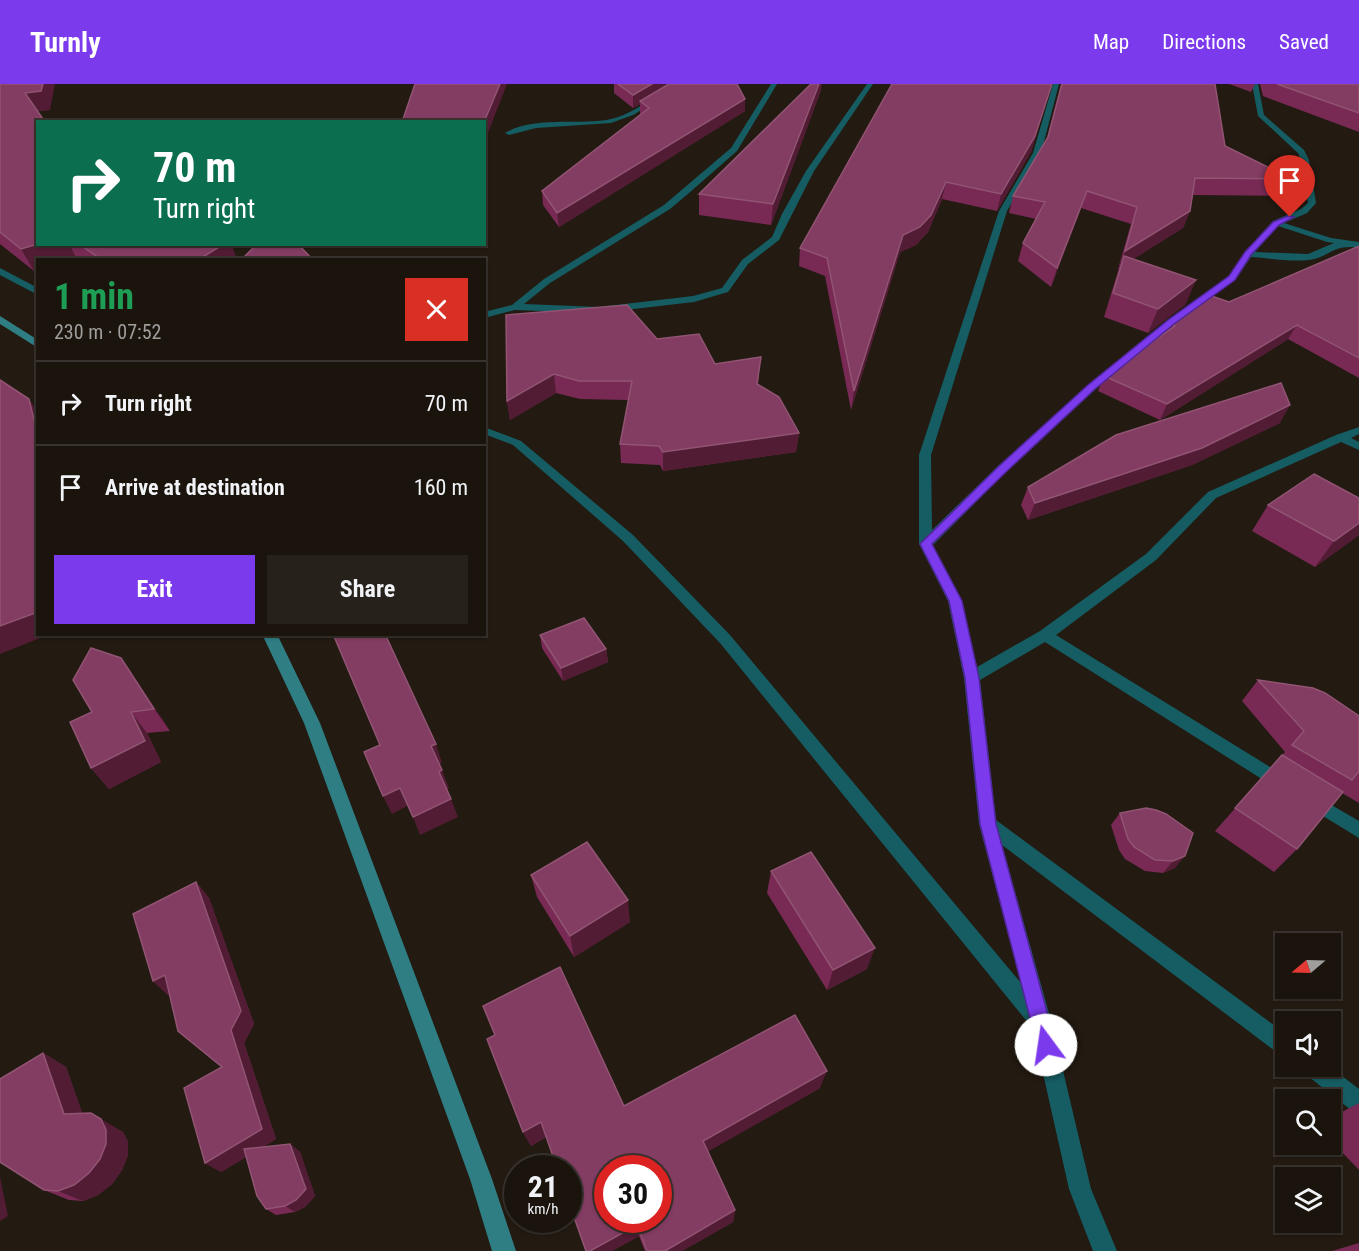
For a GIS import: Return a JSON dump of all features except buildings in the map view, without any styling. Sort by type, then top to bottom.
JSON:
[{"type":"main road","points":[[0,319],[36,344]]},
{"type":"main road","points":[[270,636],[312,723],[481,1179],[504,1251]]},
{"type":"street","points":[[509,133],[536,126],[609,122],[631,114],[671,90],[674,84]]},
{"type":"street","points":[[515,307],[547,281],[667,207],[686,191],[734,149],[774,84]]},
{"type":"street","points":[[486,314],[515,307],[599,310],[694,299],[725,290],[745,262],[776,238],[786,214],[810,171],[870,84]]},
{"type":"street","points":[[1056,84],[1037,153],[1003,211],[925,455],[926,544],[955,601],[972,678],[988,824],[1042,1024],[1080,1189],[1106,1251]]},
{"type":"street","points":[[926,544],[1003,468],[1092,387],[1171,322],[1232,278],[1248,254],[1276,224],[1304,211],[1312,203],[1305,160],[1301,152],[1261,116],[1255,84]]},
{"type":"street","points":[[1276,224],[1347,244],[1359,245]]},
{"type":"street","points":[[1248,254],[1309,257],[1333,246],[1347,244]]},
{"type":"street","points":[[0,271],[36,291]]},
{"type":"street","points":[[972,678],[1004,657],[1045,635],[1151,557],[1212,495],[1359,430]]},
{"type":"street","points":[[486,431],[517,442],[628,538],[725,639],[1042,1024]]},
{"type":"street","points":[[1340,437],[1359,446]]},
{"type":"street","points":[[1045,635],[1359,830]]},
{"type":"street","points":[[988,824],[1275,1039]]},
{"type":"street","points":[[1326,1077],[1359,1102]]},
{"type":"route","points":[[1046,1045],[988,824],[972,678],[955,601],[926,544],[1003,468],[1092,387],[1171,322],[1232,278],[1248,254],[1276,224],[1290,217]]}]
